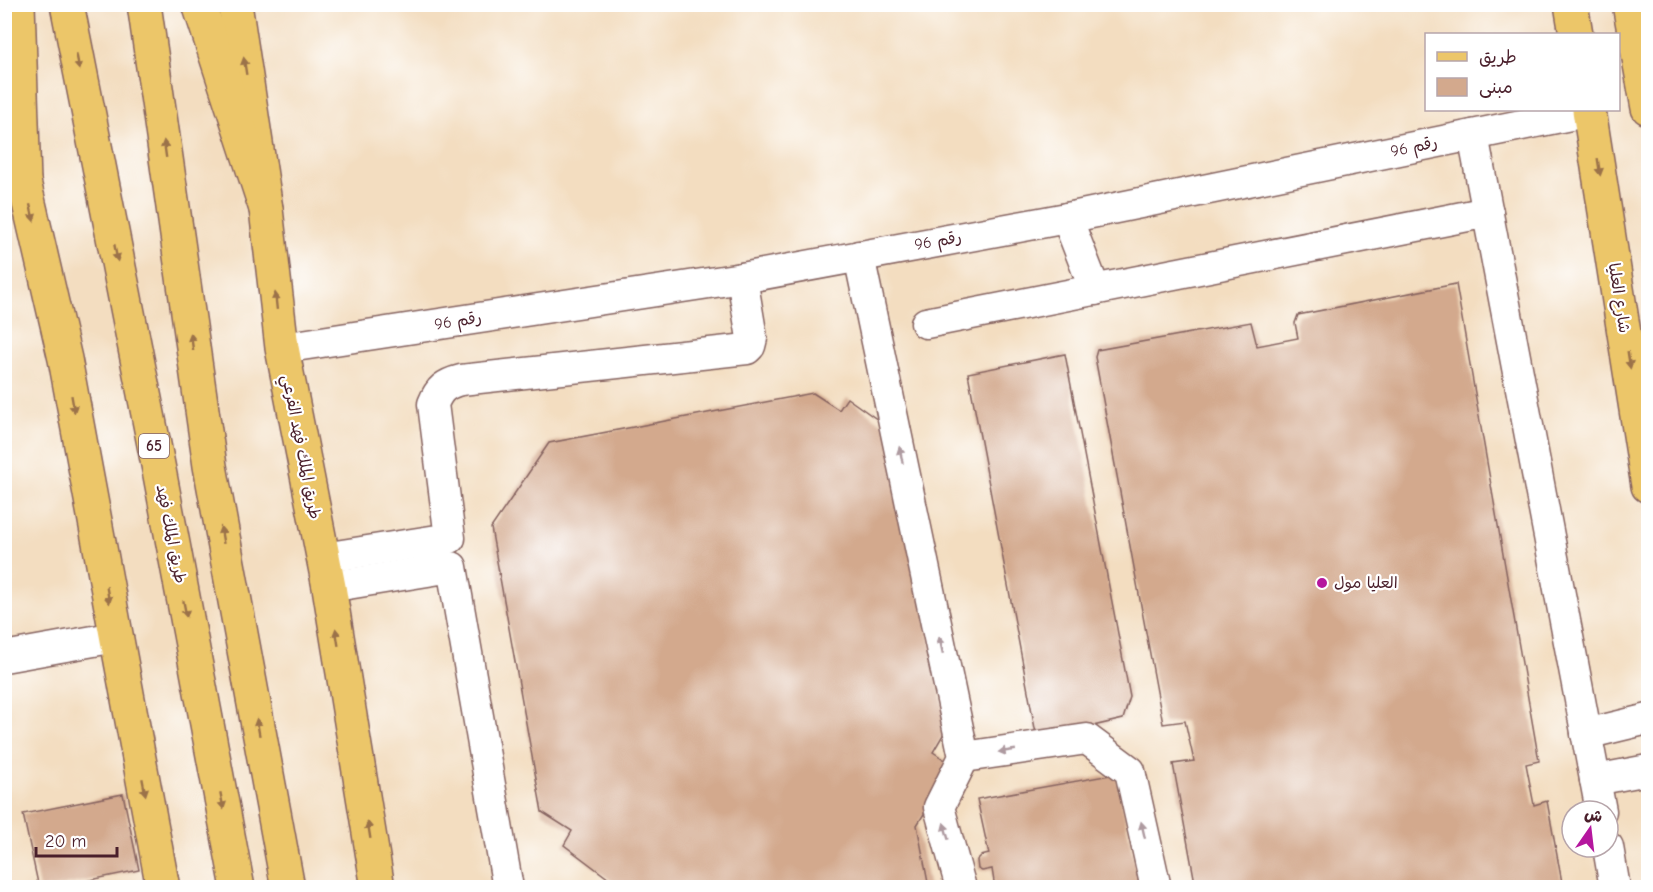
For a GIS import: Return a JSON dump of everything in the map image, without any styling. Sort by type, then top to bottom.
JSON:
[{"type":"main road","points":[[18,4],[24,181]]},
{"type":"main road","name":"طريق الملك فهد","points":[[67,4],[238,888]]},
{"type":"main road","points":[[144,4],[210,466],[288,888]]},
{"type":"main road","points":[[199,4],[266,209]]},
{"type":"main road","name":"طريق الملك فهد الفرعي","points":[[235,4],[266,209],[282,348],[326,573],[378,888]]},
{"type":"main road","points":[[1570,4],[1576,33]]},
{"type":"main road","points":[[1629,4],[1648,108]]},
{"type":"main road","points":[[4,95],[64,359],[163,888]]},
{"type":"main road","name":"شارع العليا","points":[[1590,111],[1648,486]]},
{"type":"street","name":"رقم 96","points":[[282,348],[742,278],[1067,218],[1585,111]]},
{"type":"street","points":[[1473,135],[1599,799]]},
{"type":"street","points":[[926,323],[1488,212]]},
{"type":"street","points":[[1067,218],[1095,290]]},
{"type":"street","points":[[859,256],[964,758],[939,807],[961,888]]},
{"type":"street","points":[[508,888],[451,553],[433,404],[438,392],[447,384],[461,380],[747,349],[752,338],[742,278]]},
{"type":"street","points":[[326,573],[451,553]]},
{"type":"street","points":[[4,657],[116,638]]},
{"type":"street","points":[[1586,734],[1648,719]]},
{"type":"street","points":[[964,758],[1087,739],[1130,771],[1156,888]]},
{"type":"street","points":[[1595,780],[1648,770]]},
{"type":"street","points":[[1610,859],[1615,888]]},
{"type":"building","name":"العليا مول","points":[[1456,284],[1539,761],[1526,764],[1534,805],[1547,801],[1563,888],[1196,888],[1173,764],[1194,761],[1185,721],[1163,724],[1095,357],[1097,350],[1251,322],[1257,346],[1298,338],[1295,323],[1298,315]]},
{"type":"building","points":[[1065,354],[1130,697],[1123,719],[1037,739],[968,373]]},
{"type":"building","points":[[813,393],[839,410],[847,398],[892,430],[947,728],[933,752],[954,766],[917,825],[929,888],[621,888],[564,845],[572,831],[542,812],[491,528],[549,443]]},
{"type":"building","points":[[1116,774],[1140,888],[995,888],[992,869],[982,871],[978,869],[977,860],[989,854],[977,799]]},
{"type":"building","points":[[123,794],[139,870],[52,888],[39,888],[23,814]]},
{"type":"place","name":"العليا مول","points":[[1322,583]]}]
